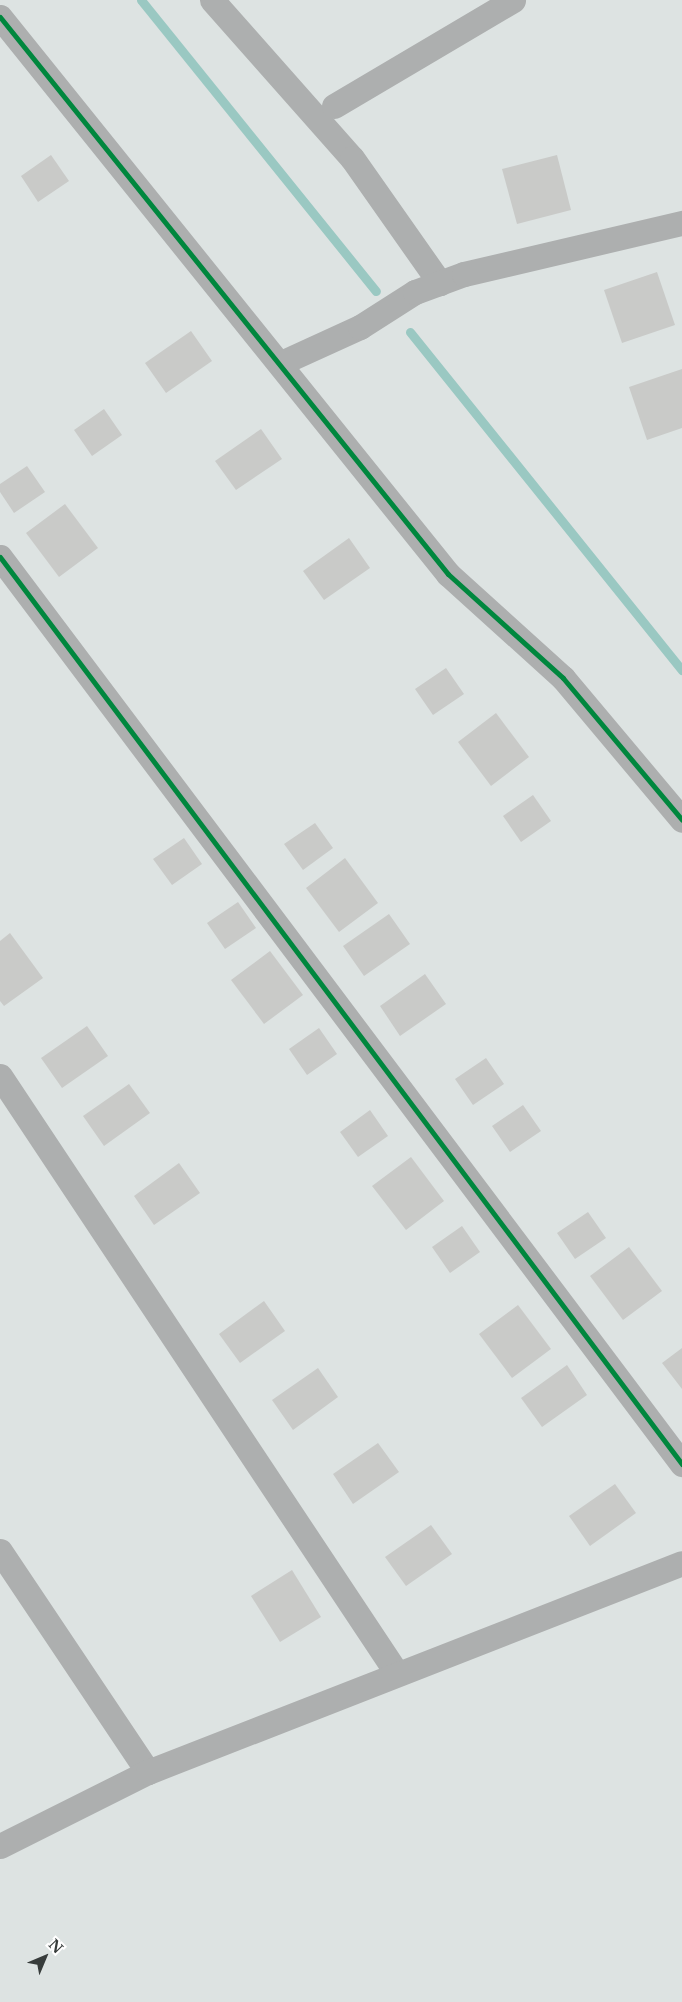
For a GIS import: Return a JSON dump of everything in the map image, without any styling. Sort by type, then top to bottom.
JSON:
[{"type":"street","points":[[212,0],[352,158],[440,283]]},
{"type":"street","points":[[334,106],[513,0]]},
{"type":"street","points":[[0,17],[282,363],[448,574],[563,678],[682,820]]},
{"type":"street","points":[[282,363],[360,326],[415,292],[464,274],[682,223]]},
{"type":"street","points":[[0,557],[682,1464]]},
{"type":"street","points":[[0,1076],[396,1672]]},
{"type":"street","points":[[0,1550],[148,1772]]},
{"type":"street","points":[[0,1846],[148,1772],[396,1672],[682,1563]]},
{"type":"building","points":[[51,155],[69,181],[38,202],[21,176]]},
{"type":"building","points":[[557,155],[571,210],[517,224],[502,169]]},
{"type":"building","points":[[657,272],[675,325],[622,343],[604,290]]},
{"type":"building","points":[[191,331],[212,361],[166,393],[145,363]]},
{"type":"building","points":[[682,369],[682,428],[647,440],[629,387]]},
{"type":"building","points":[[104,409],[122,435],[92,456],[74,430]]},
{"type":"building","points":[[261,429],[282,459],[236,490],[215,461]]},
{"type":"building","points":[[27,466],[45,492],[14,513],[0,492],[0,484]]},
{"type":"building","points":[[65,504],[98,548],[59,577],[26,533]]},
{"type":"building","points":[[349,538],[370,568],[324,600],[303,571]]},
{"type":"building","points":[[446,668],[464,694],[433,715],[415,689]]},
{"type":"building","points":[[496,713],[529,757],[491,786],[458,742]]},
{"type":"building","points":[[533,795],[551,821],[521,842],[503,816]]},
{"type":"building","points":[[315,823],[333,848],[303,870],[284,844]]},
{"type":"building","points":[[184,838],[202,864],[172,885],[153,859]]},
{"type":"building","points":[[345,858],[378,903],[339,932],[306,888]]},
{"type":"building","points":[[238,902],[256,928],[225,949],[207,923]]},
{"type":"building","points":[[389,914],[410,944],[364,976],[343,946]]},
{"type":"building","points":[[10,933],[43,978],[4,1006],[0,1001],[0,941]]},
{"type":"building","points":[[270,951],[303,995],[264,1024],[231,980]]},
{"type":"building","points":[[425,974],[446,1004],[400,1036],[380,1006]]},
{"type":"building","points":[[87,1026],[108,1056],[62,1088],[41,1058]]},
{"type":"building","points":[[319,1028],[337,1054],[307,1075],[289,1049]]},
{"type":"building","points":[[486,1058],[504,1084],[473,1105],[455,1079]]},
{"type":"building","points":[[129,1084],[150,1113],[104,1146],[83,1116]]},
{"type":"building","points":[[523,1105],[541,1131],[510,1152],[492,1126]]},
{"type":"building","points":[[370,1110],[388,1136],[358,1157],[340,1132]]},
{"type":"building","points":[[411,1157],[444,1201],[406,1230],[372,1186]]},
{"type":"building","points":[[179,1163],[200,1193],[154,1225],[134,1196]]},
{"type":"building","points":[[588,1212],[606,1238],[575,1259],[557,1233]]},
{"type":"building","points":[[462,1226],[480,1252],[450,1273],[432,1247]]},
{"type":"building","points":[[629,1247],[662,1291],[623,1320],[590,1276]]},
{"type":"building","points":[[264,1301],[285,1331],[240,1363],[219,1334]]},
{"type":"building","points":[[518,1305],[551,1349],[512,1378],[479,1334]]},
{"type":"building","points":[[682,1348],[682,1389],[662,1363]]},
{"type":"building","points":[[567,1365],[587,1395],[542,1427],[521,1398]]},
{"type":"building","points":[[318,1368],[338,1397],[293,1430],[272,1400]]},
{"type":"building","points":[[378,1443],[399,1472],[353,1504],[333,1474]]},
{"type":"building","points":[[615,1484],[636,1513],[590,1546],[569,1516]]},
{"type":"building","points":[[431,1525],[452,1554],[406,1586],[385,1557]]},
{"type":"building","points":[[292,1570],[321,1617],[280,1642],[251,1596]]},
{"type":"waterway","points":[[141,0],[376,291]]},
{"type":"waterway","points":[[410,332],[682,670]]},
{"type":"cycle path","points":[[0,17],[448,574],[563,678],[682,820]]},
{"type":"cycle path","points":[[0,557],[682,1464]]}]
